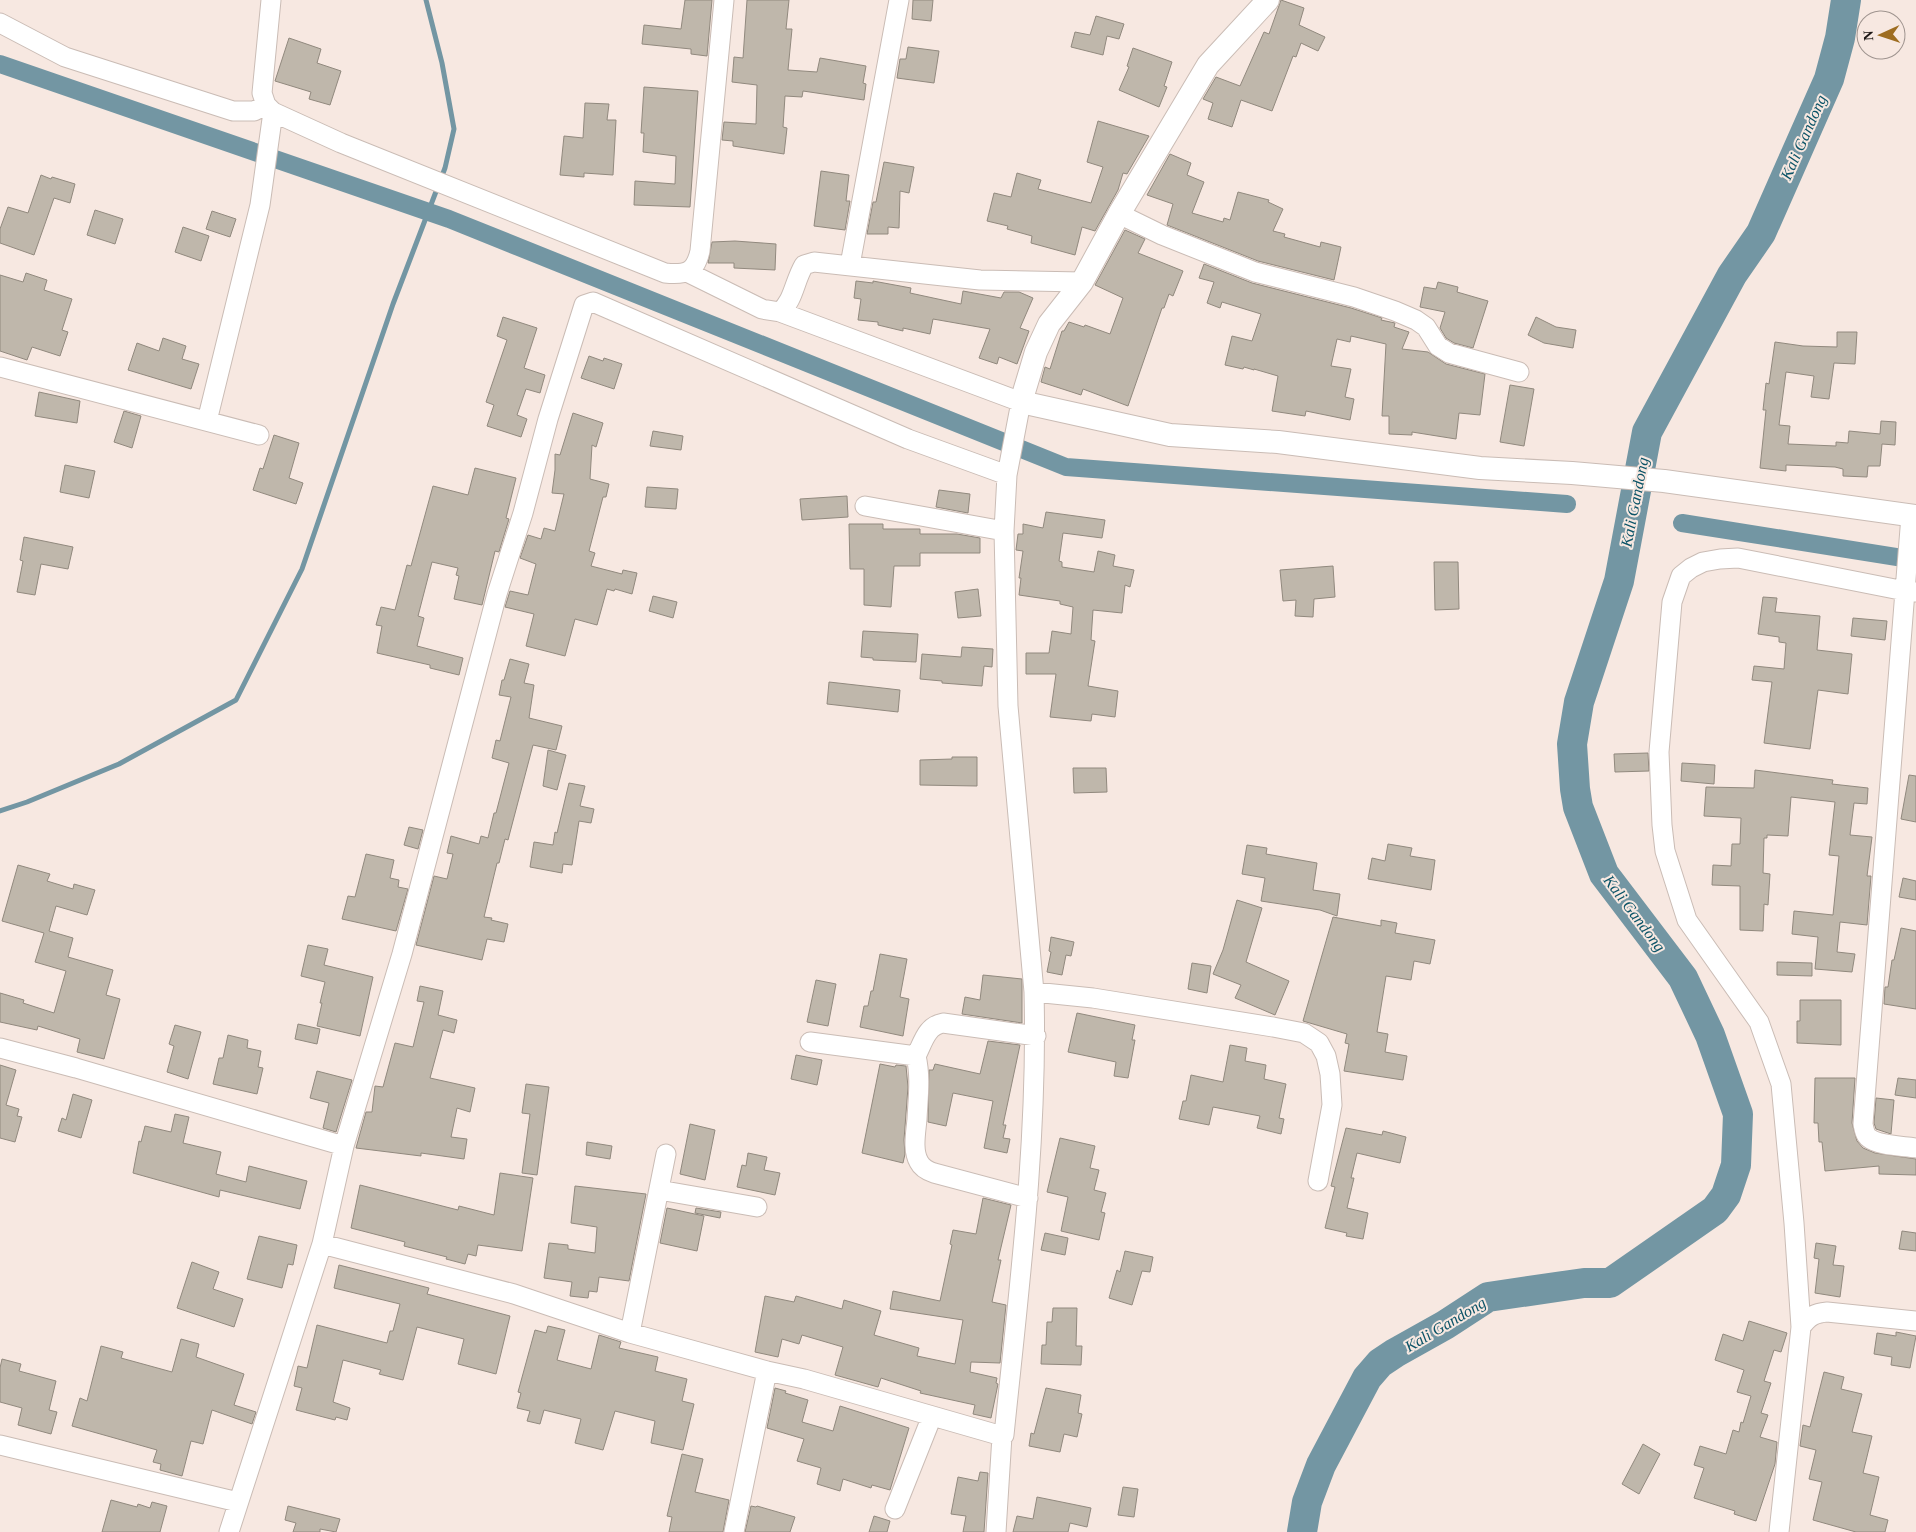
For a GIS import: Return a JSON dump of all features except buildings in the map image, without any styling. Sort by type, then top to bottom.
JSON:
[{"type":"street","points":[[207,421],[260,205],[270,134],[270,109],[262,93],[271,0]]},
{"type":"street","points":[[0,23],[65,57],[233,111],[254,112],[270,109],[341,143],[571,237],[665,273],[680,274],[687,272],[698,262],[700,251],[724,0]]},
{"type":"street","points":[[850,266],[899,0]]},
{"type":"street","points":[[996,1532],[1002,1436],[1004,1435],[1032,1163],[1036,1036],[1034,992],[1008,706],[1004,531],[1008,467],[1019,411],[1036,352],[1049,324],[1082,282],[1119,214],[1208,65],[1268,0]]},
{"type":"street","points":[[1119,214],[1162,235],[1255,272],[1354,298],[1395,311],[1426,326],[1438,346],[1448,353],[1519,372]]},
{"type":"street","points":[[780,312],[788,305],[798,275],[804,265],[814,262],[980,280],[1082,282]]},
{"type":"street","points":[[687,272],[762,308],[780,312],[1019,411],[1170,435],[1278,442],[1480,468],[1664,481],[1912,521],[1906,572],[1910,591],[1863,1124],[1865,1132],[1870,1139],[1880,1143],[1916,1148]]},
{"type":"street","points":[[229,1532],[322,1244],[344,1146],[402,954],[497,594],[523,513],[548,419],[584,305],[593,302],[891,432],[1008,467]]},
{"type":"street","points":[[0,367],[259,435]]},
{"type":"street","points":[[864,506],[1004,531]]},
{"type":"street","points":[[1779,1532],[1801,1327],[1794,1214],[1781,1084],[1759,1022],[1687,920],[1665,851],[1659,752],[1672,602],[1680,576],[1703,562],[1738,558],[1910,591]]},
{"type":"street","points":[[1034,992],[1093,998],[1304,1033],[1319,1043],[1326,1056],[1330,1074],[1332,1105],[1318,1181]]},
{"type":"street","points":[[1028,1198],[934,1173],[925,1169],[919,1163],[915,1148],[919,1078],[916,1056],[929,1029],[936,1024],[943,1023],[1036,1036]]},
{"type":"street","points":[[810,1042],[916,1056]]},
{"type":"street","points":[[0,1048],[76,1068],[344,1146]]},
{"type":"street","points":[[630,1332],[666,1154]]},
{"type":"street","points":[[659,1190],[757,1206]]},
{"type":"street","points":[[322,1244],[514,1294],[630,1332],[767,1371],[804,1379],[1002,1436]]},
{"type":"street","points":[[1801,1327],[1807,1318],[1815,1313],[1828,1312],[1916,1321]]},
{"type":"street","points":[[734,1532],[767,1371]]},
{"type":"street","points":[[896,1509],[932,1416]]},
{"type":"street","points":[[0,1445],[238,1502]]},
{"type":"waterway","points":[[0,811],[27,802],[119,764],[236,700],[302,569],[393,304],[445,168],[454,129],[442,63],[426,0]]},
{"type":"waterway","name":"Kali Gandong","points":[[1302,1532],[1307,1502],[1321,1465],[1367,1378],[1380,1363],[1488,1297],[1584,1283],[1610,1283],[1715,1210],[1726,1195],[1736,1165],[1738,1114],[1710,1035],[1683,978],[1604,874],[1578,807],[1572,744],[1579,702],[1619,581],[1647,432],[1732,275],[1761,233],[1829,79],[1840,38],[1846,0]]},
{"type":"waterway","points":[[0,64],[449,219],[1066,467],[1567,504]]},
{"type":"waterway","points":[[1682,523],[1916,560]]}]
